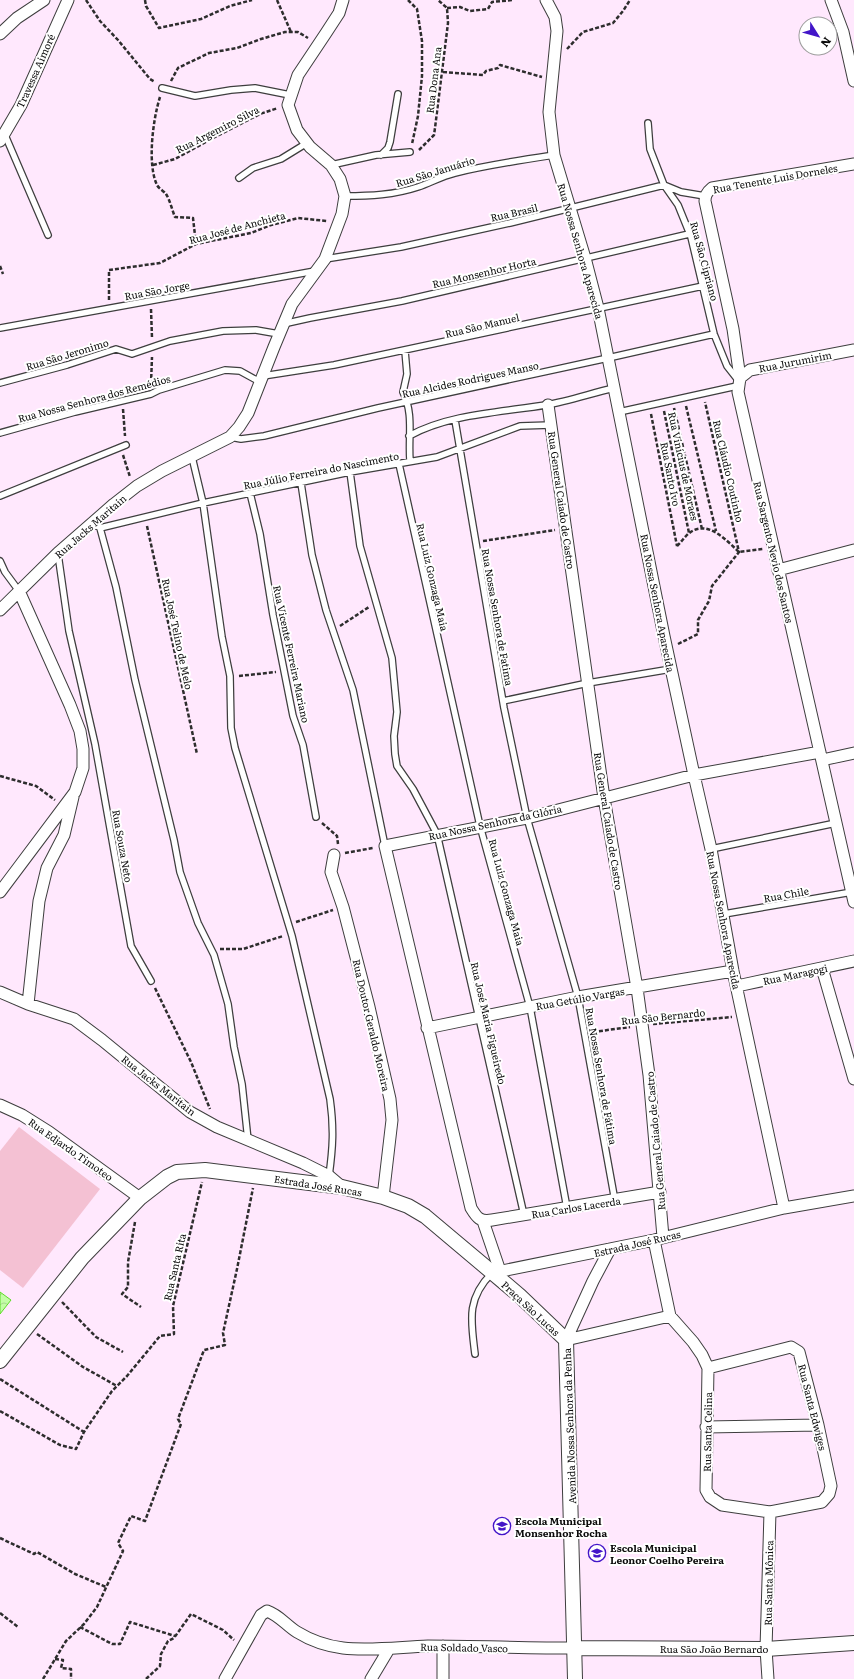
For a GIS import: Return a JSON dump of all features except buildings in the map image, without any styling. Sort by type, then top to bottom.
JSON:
[{"type":"street","points":[[0,34],[17,18],[44,0]]},
{"type":"street","name":"Travessa Aimoré","points":[[2,138],[21,105],[68,0]]},
{"type":"street","points":[[343,0],[339,13],[298,75],[289,100],[297,130],[307,143],[331,165],[340,179],[345,196]]},
{"type":"street","name":"Rua Nossa Senhora Aparecida","points":[[546,0],[555,17],[557,31],[549,112],[554,155],[585,258],[598,308],[671,669],[711,848],[733,971],[784,1208]]},
{"type":"street","points":[[831,0],[843,32],[854,81]]},
{"type":"street","name":"Rua Tenente Luis Dorneles","points":[[705,198],[708,191],[712,188],[854,164]]},
{"type":"street","name":"Rua Jacks Maritain","points":[[0,610],[58,553],[97,525],[134,489],[162,471],[230,437],[239,427],[248,412],[292,304],[325,259],[338,223],[345,196]]},
{"type":"street","name":"Rua Sargento Nevio dos Santos","points":[[705,198],[733,329],[739,382],[773,548],[853,897]]},
{"type":"street","name":"Rua Jurumirim","points":[[739,382],[750,370],[854,350]]},
{"type":"street","name":"Rua General Caiado de Castro","points":[[548,405],[604,798],[638,988],[649,1074],[660,1192],[659,1239]]},
{"type":"street","points":[[778,570],[854,550]]},
{"type":"street","points":[[19,591],[70,705],[80,731],[83,748],[83,768],[64,835],[47,868],[39,901],[28,1004]]},
{"type":"street","name":"Rua Nossa Senhora da Glória","points":[[385,846],[437,834],[527,818],[694,775],[821,756],[854,753]]},
{"type":"street","points":[[0,892],[75,792]]},
{"type":"street","points":[[385,846],[427,1028],[471,1208],[476,1217],[487,1221],[496,1272]]},
{"type":"street","name":"Rua Doutor Geraldo Moreira","points":[[334,855],[331,872],[343,907],[369,1007],[390,1099],[392,1120],[383,1197]]},
{"type":"street","name":"Rua Maragogi","points":[[737,986],[854,961]]},
{"type":"street","points":[[822,968],[854,1079]]},
{"type":"street","name":"Rua Getúlio Vargas","points":[[427,1028],[578,997],[733,971]]},
{"type":"street","name":"Rua Jacks Maritain","points":[[0,992],[28,1004],[74,1019],[190,1112],[218,1127],[303,1163],[329,1176],[342,1187]]},
{"type":"street","name":"Rua Edjardo Timoteo","points":[[0,1105],[22,1115],[49,1132],[140,1198]]},
{"type":"street","name":"Estrada José Rucas","points":[[0,1361],[82,1258],[140,1198],[177,1172],[205,1170],[255,1176],[342,1187],[383,1197],[408,1206],[425,1216],[496,1272],[659,1239],[784,1208],[854,1196]]},
{"type":"street","name":"Rua Carlos Lacerda","points":[[487,1221],[615,1201],[660,1192]]},
{"type":"street","name":"Rua Santa Celina","points":[[659,1239],[670,1316],[702,1354],[708,1368],[706,1490],[710,1497],[722,1505],[770,1512]]},
{"type":"street","name":"Praça São Lucas","points":[[496,1272],[566,1340],[593,1281],[610,1249]]},
{"type":"street","points":[[566,1340],[670,1316]]},
{"type":"street","name":"Avenida Nossa Senhora da Penha","points":[[566,1340],[575,1679]]},
{"type":"street","name":"Rua Santa Edwiges","points":[[708,1368],[791,1347],[799,1352],[818,1425],[830,1486],[828,1494],[822,1502],[770,1512]]},
{"type":"street","points":[[706,1427],[818,1425]]},
{"type":"street","name":"Rua Santa Mônica","points":[[768,1679],[766,1649],[770,1512]]},
{"type":"street","name":"Rua Soldado Vasco","points":[[242,1648],[261,1615],[267,1611],[277,1616],[296,1632],[311,1640],[343,1648],[389,1649],[410,1646],[442,1646],[574,1648]]},
{"type":"street","name":"Rua São João Bernardo","points":[[574,1648],[766,1649],[854,1643]]},
{"type":"street","points":[[442,1646],[443,1679]]},
{"type":"street","points":[[225,1679],[242,1648]]},
{"type":"street","points":[[371,1679],[389,1649]]},
{"type":"lane","points":[[162,88],[195,96],[255,88],[289,100]]},
{"type":"lane","points":[[381,155],[388,148],[390,142],[398,94]]},
{"type":"lane","name":"Rua São Cipriano","points":[[648,123],[650,150],[664,185],[678,205],[689,234],[714,334],[727,366],[739,382]]},
{"type":"lane","points":[[2,138],[48,234]]},
{"type":"lane","points":[[239,178],[254,168],[281,159],[307,143]]},
{"type":"lane","points":[[331,165],[381,155],[410,152]]},
{"type":"lane","name":"Rua São Januário","points":[[345,196],[370,196],[397,192],[418,187],[452,174],[483,166],[554,155]]},
{"type":"lane","points":[[664,185],[681,192],[705,198]]},
{"type":"lane","name":"Rua Brasil","points":[[325,259],[401,247],[664,185]]},
{"type":"lane","name":"Rua Monsenhor Horta","points":[[281,329],[310,318],[402,300],[689,234]]},
{"type":"lane","name":"Rua São Jorge","points":[[0,328],[317,270]]},
{"type":"lane","name":"Rua São Manuel","points":[[262,379],[703,286]]},
{"type":"lane","name":"Rua São Jeronimo","points":[[0,383],[67,365],[116,349],[132,354],[170,341],[223,331],[281,329]]},
{"type":"lane","name":"Rua Alcides Rodrigues Manso","points":[[230,437],[241,440],[264,436],[408,401],[714,334]]},
{"type":"lane","points":[[405,350],[407,374],[403,392],[408,401],[410,418],[410,461]]},
{"type":"lane","name":"Rua Nossa Senhora dos Remédios","points":[[0,434],[75,412],[151,394],[159,390],[225,370],[240,371],[262,379]]},
{"type":"lane","points":[[620,412],[703,394],[739,382]]},
{"type":"lane","points":[[409,436],[418,431],[455,420],[486,413],[548,405],[615,388]]},
{"type":"lane","name":"Rua Nossa Senhora de Fatima","points":[[455,420],[503,701],[527,818]]},
{"type":"lane","name":"Rua Júlio Ferreira do Nascimento","points":[[97,525],[145,517],[203,502],[350,472],[437,457],[460,450],[520,426],[551,425]]},
{"type":"lane","points":[[0,496],[123,446]]},
{"type":"lane","points":[[192,457],[203,502],[222,637],[230,676],[231,728],[235,748],[291,933],[330,1099],[334,1125],[333,1148],[329,1176]]},
{"type":"lane","name":"Rua Luiz Gonzaga Maia","points":[[399,464],[480,826],[530,1007],[567,1208]]},
{"type":"lane","name":"Rua José Maria Figueiredo","points":[[350,472],[360,546],[392,658],[395,677],[397,712],[394,736],[394,754],[397,766],[413,789],[437,834],[524,1215]]},
{"type":"lane","points":[[301,483],[312,555],[326,610],[353,690],[385,846]]},
{"type":"lane","name":"Rua Vicente Ferreira Mariano","points":[[250,493],[260,534],[273,615],[293,716],[303,745],[316,818]]},
{"type":"lane","points":[[97,525],[116,587],[135,680],[174,840],[180,872],[195,917],[214,955],[228,1004],[234,1047],[242,1084],[248,1140]]},
{"type":"lane","name":"Rua Souza Neto","points":[[58,553],[68,631],[95,744],[131,946],[152,981]]},
{"type":"lane","points":[[0,561],[5,572],[19,591]]},
{"type":"lane","points":[[503,701],[588,683],[671,669]]},
{"type":"lane","name":"Rua Nossa Senhora de Fátima","points":[[527,818],[578,997],[615,1201]]},
{"type":"lane","points":[[711,848],[837,823]]},
{"type":"lane","name":"Rua Chile","points":[[724,914],[853,897]]},
{"type":"lane","points":[[474,1354],[471,1321],[474,1299],[480,1288],[496,1272]]},
{"type":"path","points":[[86,0],[100,21],[118,40],[150,79],[162,88],[155,112],[153,140],[153,165],[157,186],[166,194],[175,217],[193,218],[196,244]]},
{"type":"path","points":[[145,0],[146,6],[159,28],[201,18],[230,6],[252,0]]},
{"type":"path","points":[[277,0],[290,32]]},
{"type":"path","points":[[408,0],[417,9],[422,41],[422,76],[418,116],[410,152]]},
{"type":"path","points":[[438,0],[447,8],[460,8],[470,11],[488,9],[492,2],[513,0]]},
{"type":"path","points":[[554,64],[583,32],[613,23],[624,11],[630,0]]},
{"type":"path","name":"Rua Dona Ana","points":[[410,152],[421,149],[434,135],[443,72],[448,23],[447,8]]},
{"type":"path","points":[[169,90],[172,77],[178,68],[193,59],[209,53],[237,48],[284,32],[298,32],[318,45]]},
{"type":"path","points":[[443,72],[483,75],[486,71],[498,68],[500,65],[552,80]]},
{"type":"path","name":"Rua Argemiro Silva","points":[[153,165],[175,159],[289,100]]},
{"type":"path","name":"Rua José de Anchieta","points":[[108,308],[109,270],[160,263],[196,244],[251,232],[298,218],[338,223]]},
{"type":"path","points":[[0,266],[3,274]]},
{"type":"path","name":"Rua Cláudio Coutinho","points":[[703,394],[739,552]]},
{"type":"path","points":[[684,398],[716,531],[739,552]]},
{"type":"path","points":[[123,400],[123,446],[134,489]]},
{"type":"path","points":[[672,400],[702,529]]},
{"type":"path","name":"Rua Vinícius de Moraes","points":[[662,402],[689,533]]},
{"type":"path","name":"Rua Santo Ivo","points":[[649,405],[677,546],[689,533]]},
{"type":"path","name":"Rua José Telino de Melo","points":[[145,517],[197,754]]},
{"type":"path","points":[[476,542],[566,528]]},
{"type":"path","points":[[689,533],[702,529],[716,531]]},
{"type":"path","points":[[667,649],[698,634],[698,620],[708,601],[712,586],[739,552],[773,548]]},
{"type":"path","points":[[333,631],[376,602]]},
{"type":"path","points":[[230,676],[284,671]]},
{"type":"path","points":[[0,776],[36,786],[64,806]]},
{"type":"path","points":[[316,818],[337,836],[338,850],[334,855]]},
{"type":"path","points":[[334,855],[385,846]]},
{"type":"path","points":[[288,924],[343,907]]},
{"type":"path","points":[[211,950],[243,949],[291,933]]},
{"type":"path","points":[[152,981],[191,1062],[218,1127]]},
{"type":"path","name":"Rua São Bernardo","points":[[585,1034],[642,1025],[743,1016]]},
{"type":"path","name":"Rua Santa Rita","points":[[0,1411],[60,1445],[76,1449],[84,1432],[112,1391],[118,1386],[160,1336],[174,1334],[173,1306],[205,1170]]},
{"type":"path","points":[[42,1679],[66,1641],[97,1607],[123,1551],[118,1543],[132,1516],[145,1521],[181,1424],[178,1419],[204,1350],[225,1345],[223,1333],[255,1176]]},
{"type":"path","points":[[136,1220],[128,1262],[128,1287],[122,1294],[141,1308]]},
{"type":"path","points":[[53,1293],[96,1337],[123,1352]]},
{"type":"path","points":[[27,1327],[83,1367],[118,1386]]},
{"type":"path","points":[[0,1379],[84,1432]]},
{"type":"path","points":[[0,1538],[34,1554],[37,1552],[75,1574],[106,1588]]},
{"type":"path","points":[[0,1613],[18,1627]]},
{"type":"path","points":[[146,1679],[160,1666],[161,1654],[168,1641],[175,1636],[191,1614],[223,1630],[242,1648]]},
{"type":"path","points":[[80,1627],[112,1644],[120,1644],[130,1622],[175,1636]]},
{"type":"path","points":[[55,1659],[63,1660],[61,1668],[71,1669],[71,1679]]},
{"type":"shaded area","points":[[19,1127],[100,1189],[23,1288],[0,1270],[0,1151]]},
{"type":"water","points":[[0,1292],[11,1300],[0,1314]]},
{"type":"place","name":"Escola Municipal Monsenhor Rocha","points":[[502,1526]]},
{"type":"place","name":"Escola Municipal Leonor Coelho Pereira","points":[[597,1553]]}]
